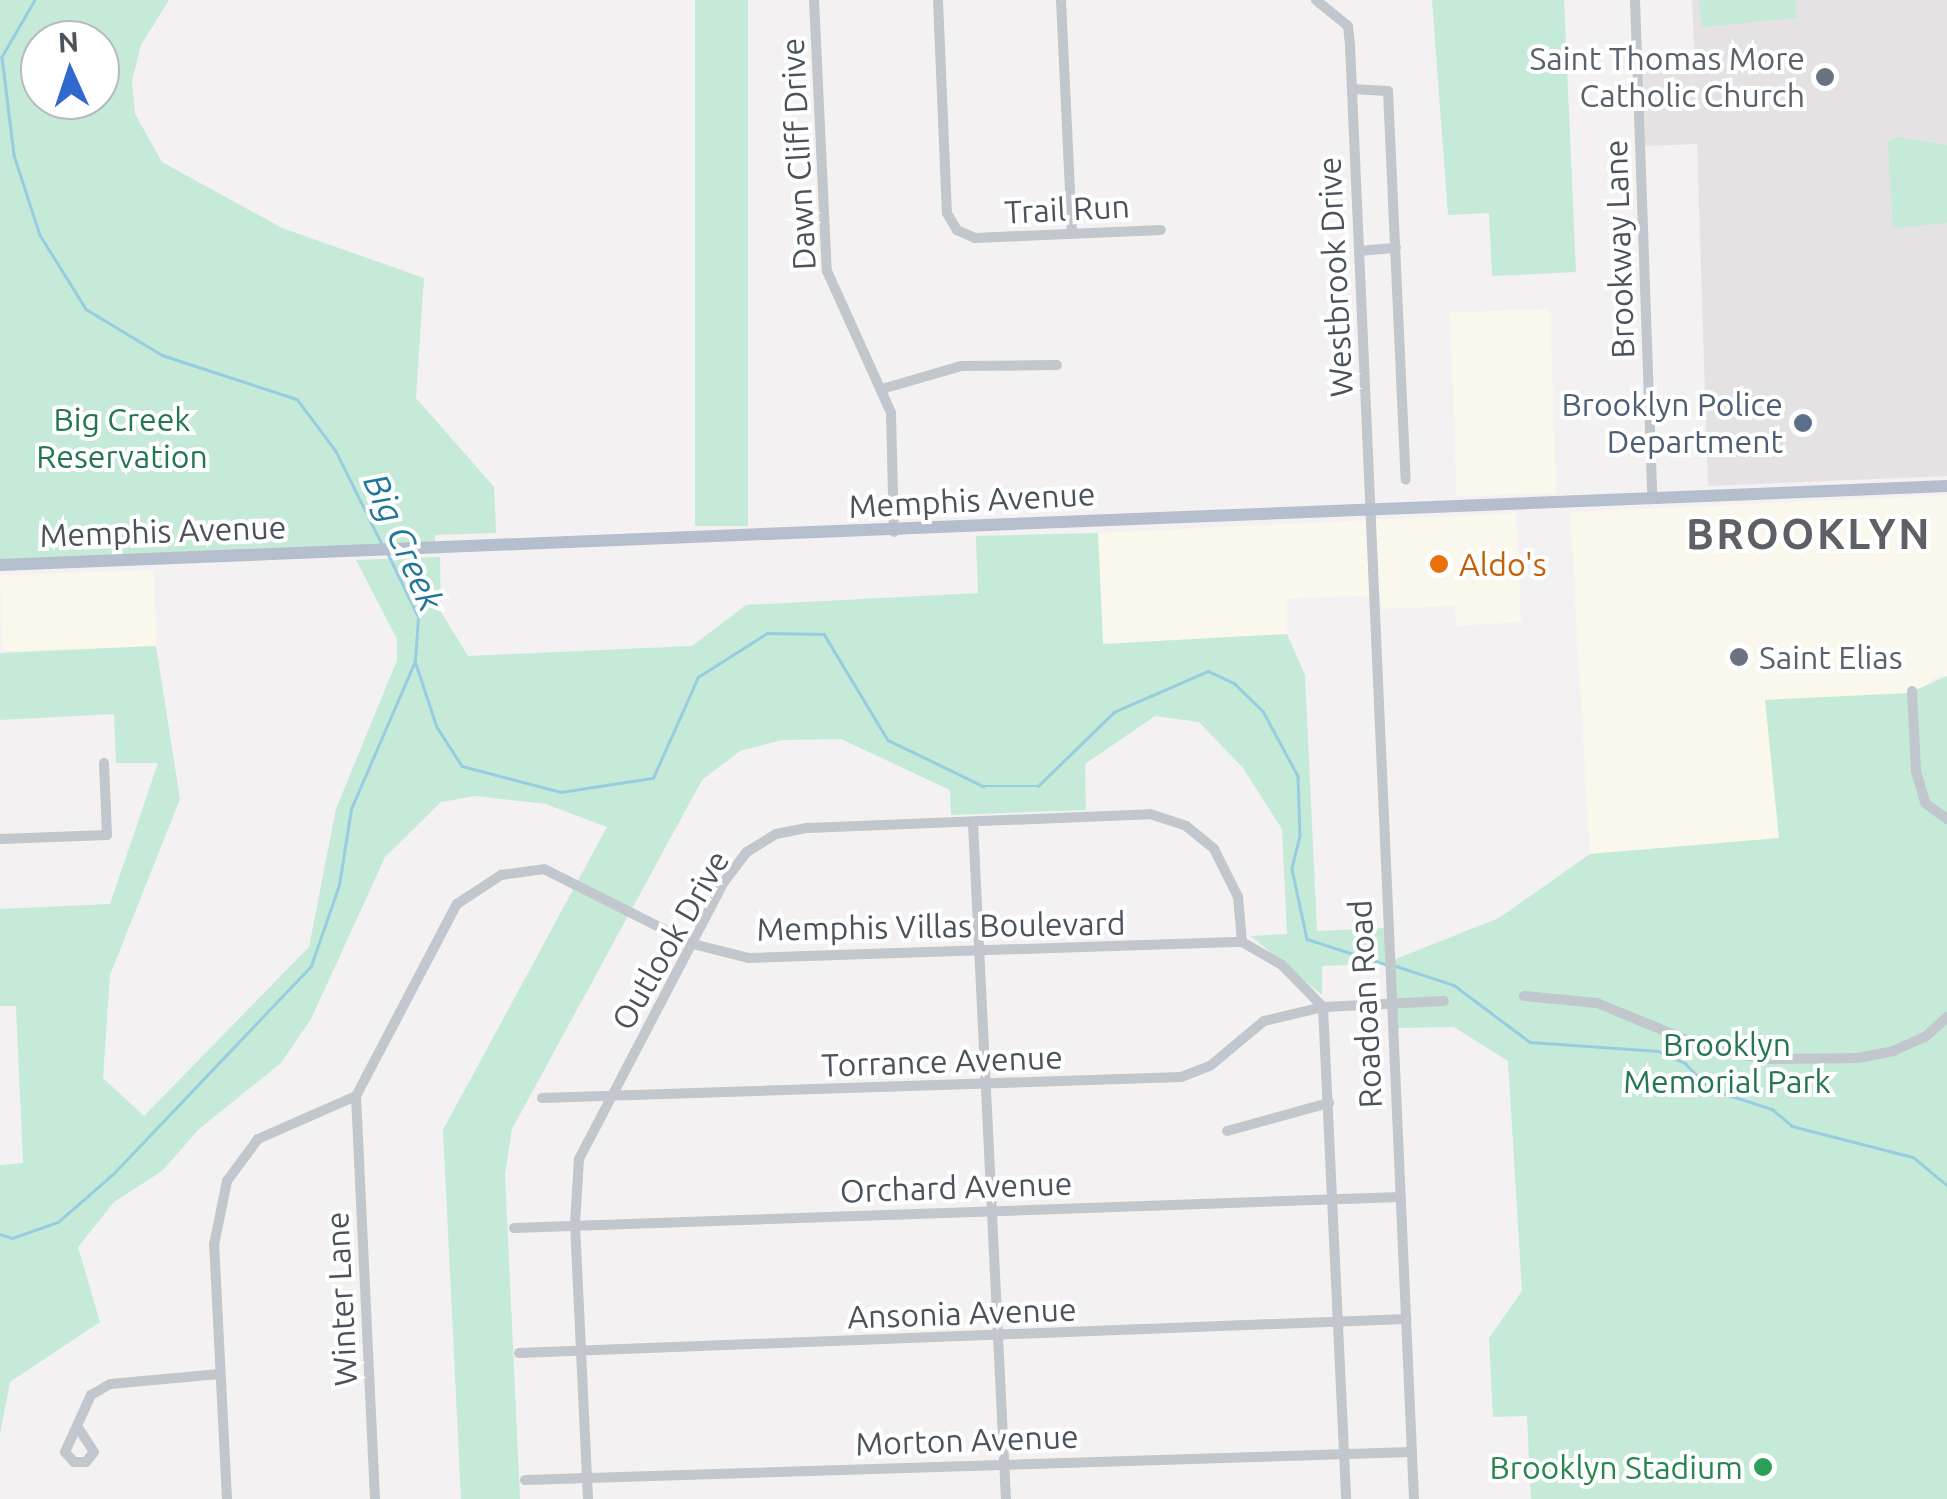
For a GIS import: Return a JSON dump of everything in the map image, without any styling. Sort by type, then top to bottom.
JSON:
[{"type":"main road","name":"Memphis Avenue","points":[[0,565],[894,532],[1371,507],[1947,486]]},
{"type":"street","name":"Dawn Cliff Drive","points":[[814,0],[826,271],[891,413],[894,532]]},
{"type":"street","name":"Trail Run","points":[[938,0],[947,214],[958,230],[975,238],[1161,230]]},
{"type":"street","points":[[1061,0],[1072,233]]},
{"type":"street","name":"Westbrook Drive","points":[[1316,0],[1348,26],[1371,507]]},
{"type":"street","name":"Brookway Lane","points":[[1635,0],[1652,496]]},
{"type":"street","points":[[1352,89],[1388,91],[1406,480]]},
{"type":"street","points":[[1359,251],[1396,248]]},
{"type":"street","points":[[882,389],[961,366],[1057,365]]},
{"type":"street","name":"Roadoan Road","points":[[1371,507],[1388,988],[1414,1499]]},
{"type":"street","points":[[1912,690],[1916,771],[1925,803],[1947,820]]},
{"type":"street","points":[[0,839],[106,835],[104,764]]},
{"type":"street","name":"Outlook Drive","points":[[588,1499],[575,1224],[579,1160],[724,882],[747,852],[776,834],[1150,814],[1186,826],[1214,848],[1229,872],[1242,942]]},
{"type":"street","points":[[973,824],[1006,1499]]},
{"type":"street","name":"Memphis Villas Boulevard","points":[[356,1096],[457,904],[501,875],[544,869],[568,877],[692,944],[749,958],[980,954],[1242,942]]},
{"type":"street","points":[[1242,942],[1282,965],[1323,1007],[1346,1499]]},
{"type":"street","points":[[1524,996],[1596,1003],[1706,1048],[1767,1058],[1858,1058],[1893,1050],[1925,1036],[1947,1017]]},
{"type":"street","points":[[1323,1007],[1444,1001]]},
{"type":"street","name":"Torrance Avenue","points":[[542,1098],[1181,1077],[1210,1066],[1264,1021],[1323,1007]]},
{"type":"street","points":[[227,1499],[214,1245],[227,1181],[258,1139],[356,1096]]},
{"type":"street","name":"Winter Lane","points":[[356,1096],[375,1499]]},
{"type":"street","points":[[1227,1131],[1329,1103]]},
{"type":"street","name":"Orchard Avenue","points":[[514,1228],[1400,1197]]},
{"type":"street","name":"Ansonia Avenue","points":[[520,1353],[1406,1320]]},
{"type":"street","points":[[79,1429],[91,1394],[110,1384],[220,1374]]},
{"type":"street","name":"Morton Avenue","points":[[525,1480],[1411,1452]]},
{"type":"shaded area","points":[[1692,0],[1947,0],[1947,476],[1708,486],[1697,144],[1645,146],[1643,66],[1695,64]]},
{"type":"shaded area","points":[[1550,309],[1556,493],[1456,496],[1450,312]]},
{"type":"shaded area","points":[[1947,495],[1947,676],[1934,677],[1780,838],[1590,854],[1570,512]]},
{"type":"shaded area","points":[[1516,513],[1521,622],[1456,626],[1454,606],[1382,609],[1380,595],[1287,599],[1287,634],[1103,644],[1098,533]]},
{"type":"shaded area","points":[[154,570],[157,646],[3,651],[0,575]]},
{"type":"green space","name":"Big Creek Reservation","points":[[0,0],[169,0],[141,45],[132,81],[135,114],[162,162],[282,228],[424,278],[416,398],[494,487],[496,533],[435,535],[435,548],[0,565]]},
{"type":"green space","points":[[695,0],[748,0],[748,526],[695,526]]},
{"type":"green space","points":[[1432,0],[1564,0],[1576,272],[1492,276],[1489,213],[1448,215]]},
{"type":"green space","points":[[1699,0],[1795,0],[1797,18],[1702,27]]},
{"type":"green space","points":[[1896,137],[1947,145],[1947,223],[1893,228],[1888,142]]},
{"type":"green space","name":"Brooklyn Memorial Park","points":[[1098,533],[1103,644],[1287,634],[1305,675],[1317,931],[1387,928],[1388,962],[1499,918],[1590,854],[1779,838],[1765,700],[1909,693],[1947,676],[1947,1499],[1531,1499],[1527,1416],[1493,1417],[1489,1338],[1522,1291],[1508,1061],[1454,1027],[1390,1028],[1387,963],[1322,966],[1322,995],[1251,936],[1287,934],[1282,829],[1243,768],[1199,722],[1155,716],[1085,764],[1086,810],[951,815],[950,790],[841,739],[782,740],[740,751],[702,780],[512,1129],[505,1174],[520,1499],[461,1499],[443,1130],[607,827],[546,804],[475,796],[441,802],[385,857],[311,1019],[281,1063],[199,1129],[162,1171],[114,1202],[78,1247],[100,1322],[10,1382],[0,1434],[0,1165],[23,1163],[16,1006],[0,1006],[0,909],[110,904],[158,763],[116,763],[114,714],[0,720],[0,653],[156,646],[180,799],[110,975],[103,1078],[144,1116],[309,947],[336,809],[397,660],[397,639],[356,560],[440,557],[441,612],[468,656],[692,646],[746,605],[978,593],[976,536]]},
{"type":"waterway","name":"Big Creek","points":[[35,0],[2,57],[14,155],[40,235],[86,309],[162,355],[297,399],[336,451],[382,544]]},
{"type":"waterway","name":"Big Creek","points":[[0,1234],[12,1238],[58,1222],[113,1174],[311,966],[339,885],[351,809],[415,661],[418,617],[388,555]]},
{"type":"waterway","points":[[415,661],[437,727],[462,766],[561,792],[653,778],[698,677],[767,633],[824,634],[888,740],[983,786],[1038,786],[1114,712],[1208,671],[1234,683],[1263,711],[1298,776],[1300,836],[1292,869],[1307,939],[1388,965]]},
{"type":"waterway","points":[[1396,966],[1454,985],[1530,1042],[1658,1051],[1685,1063],[1710,1089],[1772,1109],[1792,1126],[1913,1157],[1947,1185]]},
{"type":"place","name":"Saint Thomas More Catholic Church","points":[[1825,77]]},
{"type":"place","name":"Brooklyn Police Department","points":[[1803,423]]},
{"type":"place","name":"Aldo's","points":[[1439,564]]},
{"type":"place","name":"Saint Elias","points":[[1739,657]]},
{"type":"place","name":"Brooklyn Stadium","points":[[1763,1467]]},
{"type":"district","name":"BROOKLYN","points":[[1809,534]]}]
